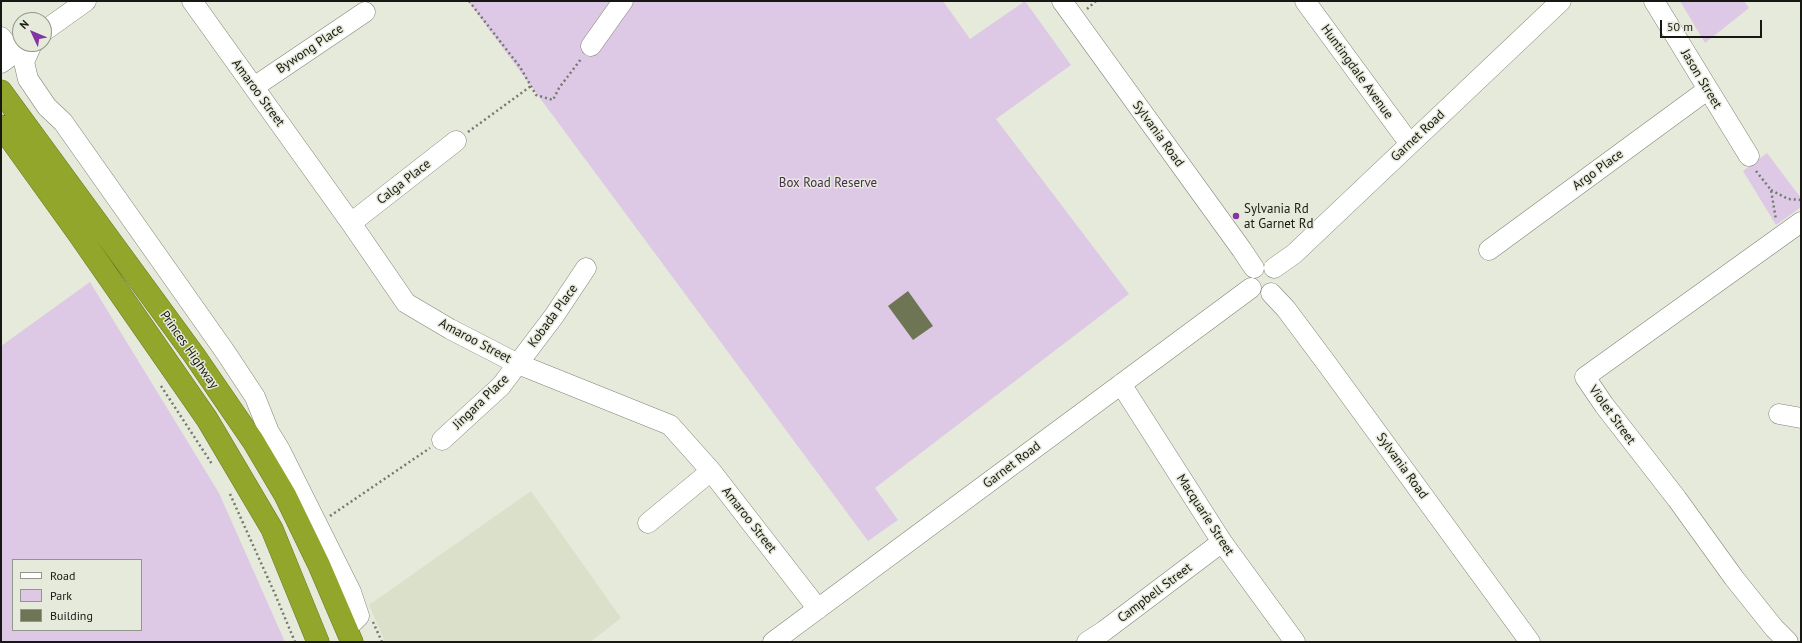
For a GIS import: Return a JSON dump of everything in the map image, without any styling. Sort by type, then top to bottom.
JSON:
[{"type":"highway","name":"Princes Highway","points":[[1,91],[194,355],[261,436],[285,495],[319,565],[350,635]]},
{"type":"highway","name":"Princes Highway","points":[[1,126],[78,233],[207,419],[272,530],[318,642]]},
{"type":"street","points":[[52,25],[86,1]]},
{"type":"street","name":"Amaroo Street","points":[[192,1],[351,223],[406,303],[450,329],[518,364],[670,425],[711,471],[818,609]]},
{"type":"street","points":[[591,46],[623,1]]},
{"type":"street","name":"Sylvania Road","points":[[1062,1],[1078,10],[1242,250],[1252,278]]},
{"type":"street","name":"Huntingdale Avenue","points":[[1305,1],[1410,144]]},
{"type":"street","name":"Garnet Road","points":[[1274,268],[1294,254],[1560,1]]},
{"type":"street","name":"Jason Street","points":[[1654,1],[1707,90],[1749,156]]},
{"type":"street","name":"Bywong Place","points":[[254,87],[365,12]]},
{"type":"street","points":[[1,37],[14,53]]},
{"type":"street","points":[[28,52],[24,62],[28,79],[47,107],[63,122],[226,353],[255,397],[261,436]]},
{"type":"street","name":"Argo Place","points":[[1489,250],[1707,90]]},
{"type":"street","name":"Calga Place","points":[[351,223],[456,141]]},
{"type":"street","name":"Violet Street","points":[[1788,642],[1774,628],[1738,583],[1677,499],[1604,405],[1585,377],[1801,222]]},
{"type":"street","points":[[1264,264],[1274,268],[1279,280],[1277,286],[1271,292],[1261,294],[1252,278],[1264,264]]},
{"type":"street","name":"Kobada Place","points":[[518,364],[554,316],[586,268]]},
{"type":"street","name":"Garnet Road","points":[[773,642],[1121,384],[1252,278]]},
{"type":"street","name":"Sylvania Road","points":[[1271,292],[1286,309],[1327,364],[1530,642]]},
{"type":"street","name":"Jingara Place","points":[[442,440],[501,386],[518,364]]},
{"type":"street","name":"Macquarie Street","points":[[1121,384],[1222,542],[1295,642]]},
{"type":"street","points":[[1779,414],[1801,418]]},
{"type":"street","name":"Princes Highway","points":[[261,436],[280,450],[351,592],[359,616],[350,635]]},
{"type":"street","points":[[648,523],[711,471]]},
{"type":"street","name":"Campbell Street","points":[[1087,642],[1104,631],[1222,542]]},
{"type":"path","points":[[468,1],[520,66],[536,95],[553,100],[559,88],[591,46]]},
{"type":"path","points":[[456,141],[531,86]]},
{"type":"path","points":[[1749,156],[1757,173],[1771,190],[1788,199],[1801,200]]},
{"type":"path","points":[[1771,190],[1776,221],[1773,225]]},
{"type":"path","points":[[158,382],[213,467]]},
{"type":"path","points":[[318,524],[442,440]]},
{"type":"path","points":[[226,487],[275,594],[294,642]]},
{"type":"path","points":[[370,617],[382,642]]},
{"type":"shaded area","points":[[531,491],[621,618],[590,642],[385,642],[369,605]]},
{"type":"green space","name":"Box Road Reserve","points":[[468,1],[943,1],[970,39],[1025,1],[1071,65],[996,119],[1129,294],[875,488],[898,520],[868,541]]},
{"type":"green space","points":[[1680,1],[1744,1],[1749,8],[1705,43]]},
{"type":"green space","points":[[1767,153],[1801,198],[1801,207],[1776,225],[1743,171]]},
{"type":"green space","points":[[90,282],[219,493],[285,642],[1,642],[1,346]]},
{"type":"building","points":[[908,291],[933,326],[913,340],[888,306]]},
{"type":"place","name":"Sylvania Rd at Garnet Rd","points":[[1236,216]]}]
